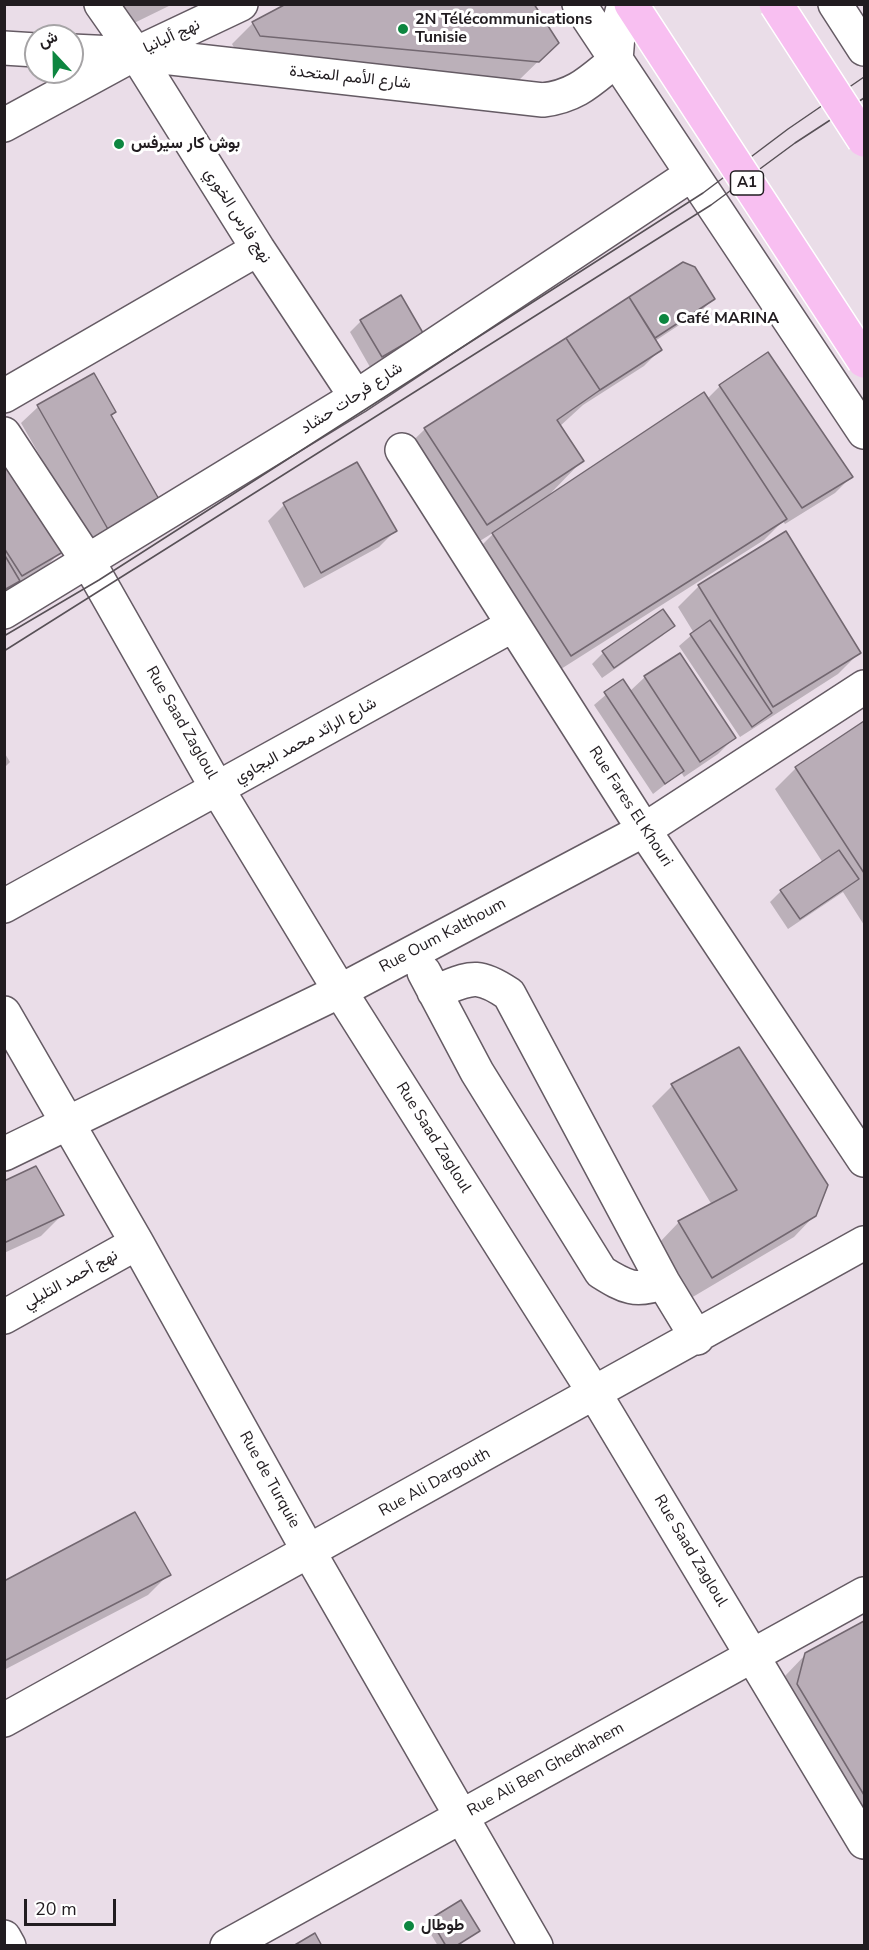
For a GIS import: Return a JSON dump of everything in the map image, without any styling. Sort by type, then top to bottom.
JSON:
[{"type":"highway","name":"A1","points":[[631,4],[864,361]]},
{"type":"highway","points":[[776,4],[864,141]]},
{"type":"street","name":"نهج فارس الخوري","points":[[101,4],[136,54],[258,249],[356,397]]},
{"type":"street","name":"نهج ألبانيا","points":[[4,125],[136,54],[241,4]]},
{"type":"street","points":[[579,4],[864,432]]},
{"type":"street","points":[[616,60],[619,23],[624,4]]},
{"type":"street","points":[[835,4],[864,49]]},
{"type":"street","points":[[4,48],[24,49]]},
{"type":"street","name":"شارع الأمم المتحدة","points":[[84,52],[136,54],[543,100],[564,98],[579,90],[616,60]]},
{"type":"street","name":"شارع فرحات حشاد","points":[[4,612],[89,563],[356,397],[692,174]]},
{"type":"street","points":[[4,396],[258,249]]},
{"type":"street","name":"Rue Saad Zagloul","points":[[4,434],[89,563],[218,790],[340,991],[595,1395],[864,1842]]},
{"type":"street","name":"Rue Fares El Khouri","points":[[402,450],[644,830],[864,1160]]},
{"type":"street","name":"شارع الرائد محمد البجاوي","points":[[4,906],[218,790],[513,625]]},
{"type":"street","name":"Rue Oum Kalthoum","points":[[4,1154],[340,991],[644,830],[864,687]]},
{"type":"street","points":[[413,952],[477,1072],[601,1272],[622,1286],[646,1289],[663,1282]]},
{"type":"street","points":[[434,992],[470,979],[489,980],[509,994],[663,1282],[696,1338]]},
{"type":"street","name":"Rue de Turquie","points":[[4,1013],[137,1243],[309,1552],[537,1946]]},
{"type":"street","name":"نهج أحمد التليلي","points":[[4,1317],[137,1243]]},
{"type":"street","name":"Rue Ali Dargouth","points":[[4,1720],[595,1395],[864,1243]]},
{"type":"street","name":"Rue Ali Ben Ghedhahem","points":[[227,1946],[864,1594]]},
{"type":"street","points":[[4,1937],[9,1946]]},
{"type":"building","name":"2N Télécommunications Tunisie","points":[[286,4],[534,4],[559,43],[539,62],[260,36],[252,22]]},
{"type":"building","name":"Café MARINA","points":[[683,262],[695,267],[715,299],[655,338],[629,297]]},
{"type":"building","points":[[401,295],[423,333],[382,357],[360,320]]},
{"type":"building","points":[[629,297],[662,350],[600,390],[566,338]]},
{"type":"building","points":[[566,338],[600,390],[557,420],[584,461],[487,525],[424,428]]},
{"type":"building","points":[[768,352],[853,477],[802,508],[719,385]]},
{"type":"building","points":[[94,373],[116,412],[111,415],[160,501],[109,531],[37,405]]},
{"type":"building","points":[[704,392],[787,519],[571,656],[492,533]]},
{"type":"building","points":[[4,456],[63,552],[22,576],[4,548]]},
{"type":"building","points":[[357,462],[397,531],[321,573],[283,503]]},
{"type":"building","points":[[786,531],[861,653],[773,707],[698,585]]},
{"type":"building","points":[[4,554],[20,581],[4,590]]},
{"type":"building","points":[[663,609],[675,626],[614,668],[602,651]]},
{"type":"building","points":[[710,620],[772,713],[752,727],[690,634]]},
{"type":"building","points":[[680,653],[736,738],[700,762],[644,676]]},
{"type":"building","points":[[623,679],[684,771],[665,784],[604,692]]},
{"type":"building","points":[[864,721],[864,873],[795,767]]},
{"type":"building","points":[[839,850],[859,879],[800,919],[780,890]]},
{"type":"building","points":[[739,1047],[828,1185],[816,1216],[712,1278],[678,1221],[737,1190],[671,1084]]},
{"type":"building","points":[[36,1166],[64,1215],[4,1243],[4,1181]]},
{"type":"building","points":[[135,1512],[171,1575],[4,1661],[4,1581]]},
{"type":"building","points":[[864,1621],[864,1795],[797,1684],[805,1653]]},
{"type":"building","points":[[461,1900],[480,1931],[456,1946],[446,1946],[430,1919]]},
{"type":"building","points":[[315,1933],[322,1946],[293,1946]]},
{"type":"tram line","points":[[4,636],[99,580],[703,193],[788,129],[864,77]]},
{"type":"tram line","points":[[4,651],[711,205],[795,143],[864,98]]},
{"type":"place","name":"2N Télécommunications Tunisie","points":[[403,29]]},
{"type":"place","name":"بوش كار سيرفس","points":[[119,144]]},
{"type":"place","name":"Café MARINA","points":[[664,319]]},
{"type":"place","name":"طوطال","points":[[409,1926]]}]
